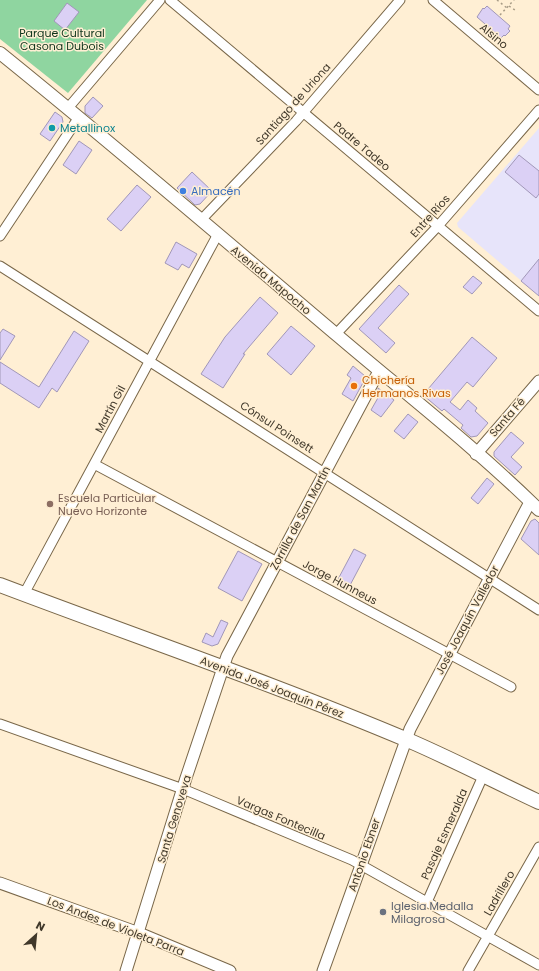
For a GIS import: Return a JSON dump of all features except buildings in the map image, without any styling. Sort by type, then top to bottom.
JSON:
[{"type":"main road","name":"Avenida Mapocho","points":[[0,53],[218,234],[535,506]]},
{"type":"main road","name":"Avenida José Joaquín Pérez","points":[[0,585],[223,667],[406,739],[539,802]]},
{"type":"street","points":[[68,108],[160,0]]},
{"type":"street","name":"Padre Tadeo","points":[[170,0],[539,312]]},
{"type":"street","name":"Santiago de Uriona","points":[[201,220],[304,113],[400,0]]},
{"type":"street","name":"Alsino","points":[[432,0],[539,90]]},
{"type":"street","name":"Entre Ríos","points":[[336,334],[438,226],[539,110]]},
{"type":"street","points":[[0,236],[78,117]]},
{"type":"street","name":"Martín Gil","points":[[24,594],[218,234]]},
{"type":"street","name":"Cónsul Poinsett","points":[[0,266],[150,360],[539,610]]},
{"type":"street","name":"Zorrilla de San Martín","points":[[223,667],[379,371]]},
{"type":"street","name":"Santa Fé","points":[[476,454],[539,381]]},
{"type":"street","name":"Jorge Hunneus","points":[[94,464],[510,688]]},
{"type":"street","name":"José Joaquín Valledor","points":[[406,739],[490,578],[535,506]]},
{"type":"street","name":"Santa Genoveva","points":[[126,971],[223,667]]},
{"type":"street","name":"Vargas Fontecilla","points":[[0,724],[183,789],[360,864],[539,965]]},
{"type":"street","name":"Antonio Ebner","points":[[323,971],[360,864],[406,739]]},
{"type":"street","name":"Pasaje Esmeralda","points":[[427,902],[483,776]]},
{"type":"street","name":"Ladrillero","points":[[468,971],[539,847]]},
{"type":"street","name":"Los Andes de Violeta Parra","points":[[0,883],[139,933],[214,968],[230,971]]},
{"type":"path","points":[[497,0],[507,8]]},
{"type":"path","points":[[500,15],[514,0]]},
{"type":"path","points":[[509,6],[515,10]]},
{"type":"shaded area","points":[[539,128],[539,296],[458,227],[457,223]]},
{"type":"green space","name":"Parque Cultural Casona Dubois","points":[[0,0],[147,0],[68,93],[0,39]]},
{"type":"place","name":"Metallinox","points":[[52,128]]},
{"type":"place","name":"Almacén","points":[[183,191]]},
{"type":"place","name":"Chichería Hermanos Rivas","points":[[354,386]]},
{"type":"place","name":"Escuela Particular Nuevo Horizonte","points":[[50,504]]},
{"type":"place","name":"Iglesia Medalla Milagrosa","points":[[383,912]]}]
